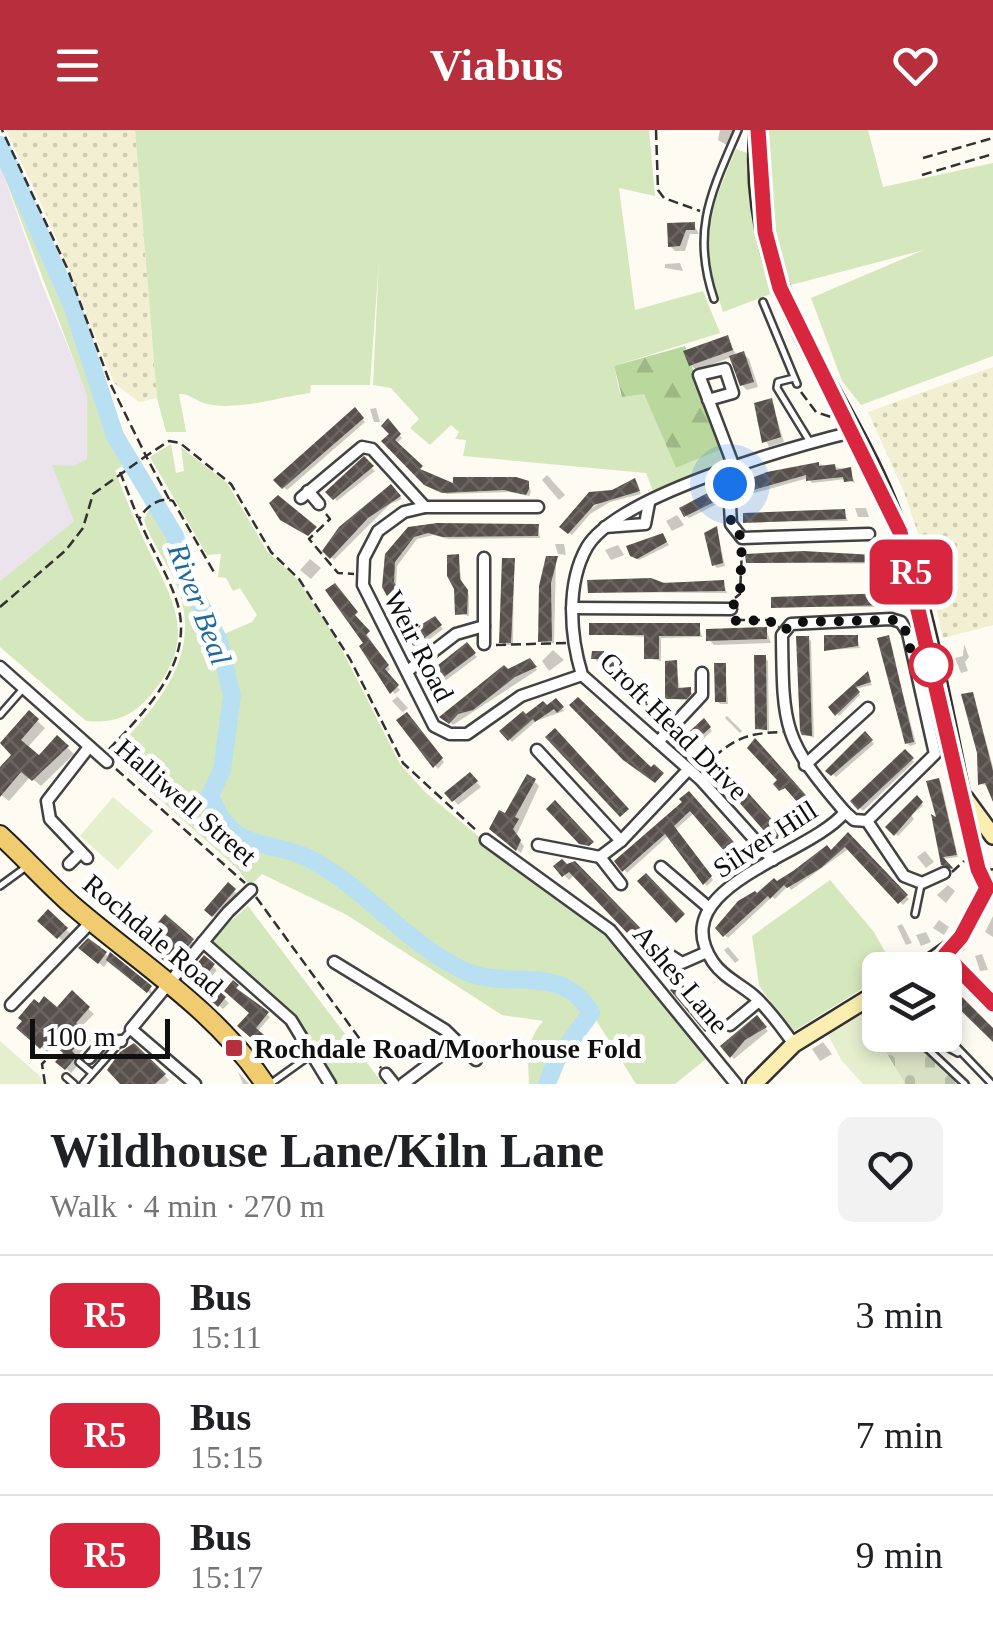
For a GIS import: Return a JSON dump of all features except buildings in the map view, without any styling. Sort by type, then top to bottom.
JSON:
[{"type":"main road","points":[[758,130],[765,232],[780,288],[900,532],[978,869],[990,883],[961,937],[948,952]]},
{"type":"main road","points":[[963,794],[993,836]]},
{"type":"main road","name":"Rochdale Road","points":[[0,835],[92,921],[228,1036],[267,1084]]},
{"type":"main road","points":[[754,1084],[794,1044],[862,1002]]},
{"type":"street","points":[[708,400],[731,468],[731,524],[742,538],[869,534]]},
{"type":"street","points":[[604,527],[731,468],[852,432]]},
{"type":"street","points":[[320,504],[304,495],[362,447],[372,449],[425,507]]},
{"type":"street","points":[[604,527],[640,527],[645,524],[649,503]]},
{"type":"street","name":"Weir Road","points":[[538,508],[425,507],[404,512],[378,532],[364,558],[363,575],[372,607],[409,670],[434,726],[460,736],[521,696],[582,676]]},
{"type":"street","name":"Croft Head Drive","points":[[604,527],[578,568],[572,608],[582,676],[692,773],[773,860]]},
{"type":"street","points":[[484,558],[484,644]]},
{"type":"street","points":[[572,608],[731,609]]},
{"type":"street","points":[[887,619],[904,626],[935,754],[867,820],[851,818],[844,812],[805,765],[789,732],[782,695],[784,630],[800,622],[887,619]]},
{"type":"street","points":[[409,670],[456,634],[484,626]]},
{"type":"street","name":"Halliwell Street","points":[[0,667],[104,760]]},
{"type":"street","points":[[658,742],[702,695],[702,673]]},
{"type":"street","points":[[805,765],[868,708]]},
{"type":"street","points":[[69,864],[84,855],[50,819],[47,801],[89,747]]},
{"type":"street","points":[[537,750],[622,841]]},
{"type":"street","points":[[600,856],[622,841],[692,773]]},
{"type":"street","name":"Silver Hill","points":[[707,952],[700,932],[708,907],[720,894],[844,812]]},
{"type":"street","points":[[867,820],[877,842],[904,876],[922,883],[941,875]]},
{"type":"street","name":"Ashes Lane","points":[[486,840],[610,930],[736,1084]]},
{"type":"street","points":[[538,845],[600,856],[621,884]]},
{"type":"street","points":[[662,867],[708,907]]},
{"type":"street","points":[[195,1084],[131,1029],[252,890]]},
{"type":"street","points":[[11,1006],[92,921]]},
{"type":"street","points":[[203,942],[291,1020],[330,1084]]},
{"type":"street","points":[[671,956],[682,963],[707,952],[726,976],[759,1000],[794,1044]]},
{"type":"street","points":[[334,962],[444,1030],[476,1060]]},
{"type":"street","points":[[962,972],[993,1004]]},
{"type":"street","points":[[730,1025],[759,1000]]},
{"type":"street","points":[[84,1060],[102,1043],[121,1041]]},
{"type":"street","points":[[404,1084],[457,1043]]},
{"type":"street","points":[[386,1074],[394,1084]]},
{"type":"lane","points":[[714,300],[703,262],[705,213],[738,130]]},
{"type":"lane","points":[[763,302],[796,381],[778,382],[776,388],[810,442]]},
{"type":"lane","points":[[0,715],[24,688]]},
{"type":"lane","points":[[0,886],[30,863]]},
{"type":"lane","points":[[914,914],[922,883]]},
{"type":"lane","points":[[83,1084],[131,1029]]},
{"type":"lane","points":[[931,1052],[964,1084]]},
{"type":"lane","points":[[958,1053],[992,1084]]},
{"type":"lane","points":[[267,1084],[312,1054]]},
{"type":"lane","points":[[84,1060],[92,1074]]},
{"type":"lane","points":[[66,1077],[74,1084]]},
{"type":"path","points":[[2,130],[68,270],[110,382],[167,499],[215,574]]},
{"type":"path","points":[[656,130],[658,190],[664,198],[705,213]]},
{"type":"path","points":[[924,158],[993,138]]},
{"type":"path","points":[[922,175],[993,154]]},
{"type":"path","points":[[796,381],[816,412],[826,417],[843,416]]},
{"type":"path","points":[[0,607],[66,550],[83,528],[93,494],[170,441],[180,443],[232,484],[265,544],[299,579],[350,659],[403,763],[486,840]]},
{"type":"path","points":[[104,760],[159,694],[181,641],[176,598],[120,472]]},
{"type":"path","points":[[139,520],[146,508],[167,499]]},
{"type":"path","points":[[320,504],[330,519],[309,539],[338,573],[363,575]]},
{"type":"path","points":[[742,538],[740,594],[731,609],[736,621],[768,620],[784,630]]},
{"type":"path","points":[[484,644],[576,643]]},
{"type":"path","points":[[692,773],[749,733],[789,732]]},
{"type":"path","name":"Halliwell Street","points":[[104,760],[234,870],[252,890],[386,1074]]},
{"type":"path","points":[[941,875],[952,872],[966,855]]},
{"type":"path","points":[[44,1084],[42,1064],[50,1056]]},
{"type":"shaded area","points":[[6,130],[135,130],[157,398],[139,402],[114,383],[51,225]]},
{"type":"shaded area","points":[[0,165],[42,284],[109,446],[61,487],[74,521],[0,581]]},
{"type":"shaded area","points":[[993,367],[993,625],[943,638],[923,548],[904,492],[868,412]]},
{"type":"green space","points":[[135,130],[649,130],[655,196],[619,188],[635,310],[703,291],[720,333],[614,366],[620,394],[644,393],[676,468],[720,450],[725,464],[654,494],[646,473],[463,456],[466,440],[455,439],[459,432],[451,425],[430,445],[410,428],[419,419],[391,388],[373,385],[379,260],[370,385],[311,385],[310,393],[232,406],[207,404],[179,394],[186,432],[166,432],[157,398]]},
{"type":"green space","points":[[766,130],[868,130],[883,187],[993,163],[993,356],[861,405],[842,381],[811,298],[924,250],[787,286],[766,192]]},
{"type":"green space","points":[[736,149],[750,154],[752,203],[773,293],[723,312],[710,264],[709,229]]},
{"type":"green space","points":[[0,153],[71,316],[112,438],[127,462],[115,471],[176,614],[176,651],[168,671],[139,707],[107,721],[86,721],[0,647],[0,581],[74,521],[52,465],[74,466],[87,459],[87,395],[0,165]]},
{"type":"green space","points":[[685,346],[720,450],[676,468],[644,394],[622,397],[614,366]]},
{"type":"green space","points":[[171,444],[176,473],[184,471],[181,447],[227,483],[267,551],[298,580],[338,642],[400,764],[425,792],[501,855],[614,936],[711,1055],[675,1084],[636,1084],[593,1015],[589,995],[556,979],[491,970],[458,960],[420,937],[335,867],[295,847],[229,825],[220,793],[235,731],[238,696],[224,634],[252,622],[257,615],[240,588],[233,591],[226,578],[218,577],[221,554],[207,555],[150,457]]},
{"type":"green space","points":[[156,508],[207,622],[224,681],[225,743],[204,793],[209,810],[226,834],[315,867],[441,963],[473,978],[536,981],[578,999],[583,1014],[556,1055],[545,1084],[529,1084],[528,1066],[530,1043],[543,1021],[502,1015],[347,915],[262,874],[250,886],[238,869],[119,763],[115,751],[172,678],[185,636],[178,589],[144,520],[148,511]]},
{"type":"green space","points":[[113,797],[153,831],[118,870],[80,836]]},
{"type":"green space","points":[[830,880],[874,932],[885,952],[862,952],[862,989],[791,1033],[759,985],[752,936]]},
{"type":"green space","points":[[248,906],[383,1084],[338,1084],[298,1023],[208,941]]},
{"type":"green space","points":[[862,1013],[862,1052],[886,1052],[905,1084],[863,1084],[842,1061],[827,1033]]},
{"type":"green space","points":[[0,1041],[41,1077],[43,1084],[0,1084]]},
{"type":"green space","points":[[886,1052],[935,1052],[972,1084],[905,1084]]},
{"type":"waterway","name":"River Beal","points":[[0,145],[72,305],[115,436],[175,536],[187,578],[219,641],[232,696],[222,770],[210,795],[220,815],[243,837],[319,864],[427,949],[467,972],[483,977],[550,982],[579,997],[591,1013],[556,1061],[547,1084]]},
{"type":"bus line","name":"R5","points":[[758,130],[758,176],[765,232],[780,288],[900,532],[978,869],[987,888],[961,937],[945,955],[993,1004]]},
{"type":"place","name":"Rochdale Road/Moorhouse Fold","points":[[234,1048]]},
{"type":"route","points":[[730,484],[731,524],[742,538],[740,594],[736,594],[731,609],[736,621],[768,620],[784,630],[800,622],[895,620],[908,633],[916,670],[931,665]]}]
